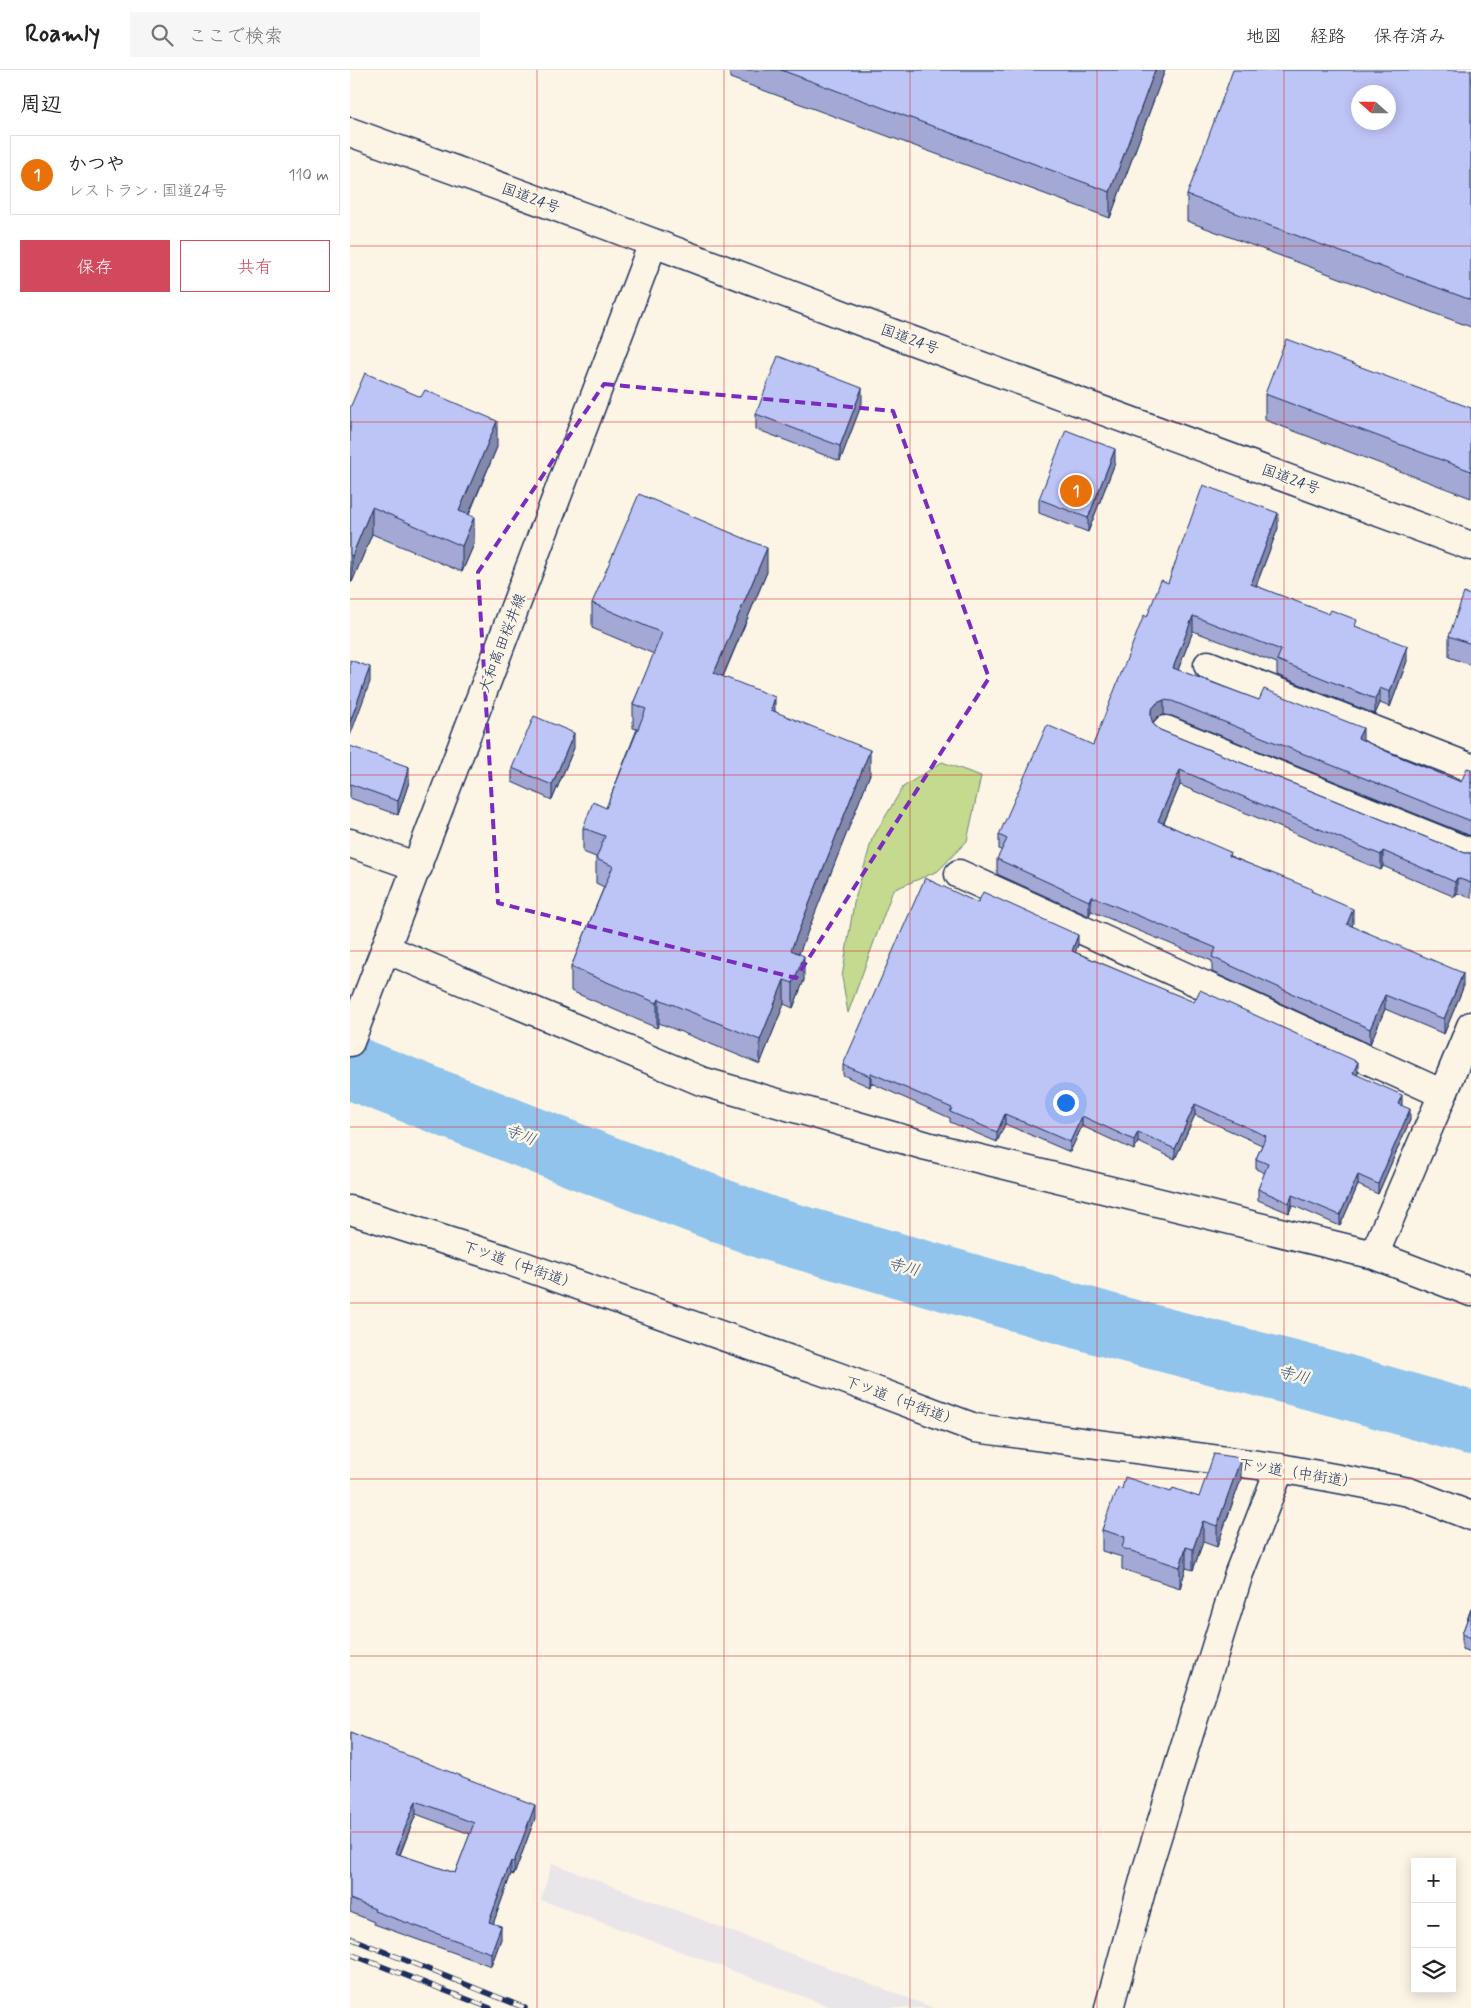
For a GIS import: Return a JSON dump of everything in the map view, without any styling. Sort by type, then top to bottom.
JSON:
[{"type":"main road","name":"国道24号","points":[[350,132],[1471,546]]},
{"type":"main road","name":"大和高田桜井線","points":[[350,1042],[654,243]]},
{"type":"main road","points":[[1208,665],[1471,768]]},
{"type":"main road","points":[[1166,730],[1471,853]]},
{"type":"main road","points":[[350,843],[418,866]]},
{"type":"main road","points":[[959,874],[1444,1094]]},
{"type":"main road","points":[[382,960],[701,1082],[927,1146],[1374,1254],[1471,1292]]},
{"type":"main road","points":[[1374,1254],[1444,1094],[1471,1026]]},
{"type":"main road","name":"下ツ道（中街道）","points":[[350,1210],[522,1266],[975,1428],[1280,1468],[1410,1492],[1471,1516]]},
{"type":"main road","points":[[1109,2008],[1147,1869],[1239,1573],[1280,1468]]},
{"type":"highlighted area","points":[[604,384],[893,411],[989,678],[796,978],[498,903],[478,572]]},
{"type":"shaded area","points":[[552,1863],[934,2008],[834,2008],[541,1900]]},
{"type":"green space","points":[[942,762],[981,776],[967,841],[938,871],[893,890],[848,1013],[842,977],[854,903],[872,839],[903,787]]},
{"type":"building","points":[[781,70],[1155,70],[1110,192]]},
{"type":"building","points":[[1233,70],[1471,70],[1471,300],[1187,195]]},
{"type":"building","points":[[1286,339],[1471,408],[1471,471],[1265,394]]},
{"type":"building","points":[[778,356],[862,388],[840,446],[756,414]]},
{"type":"building","points":[[365,373],[421,397],[425,390],[497,421],[459,511],[474,517],[462,546],[372,507],[352,556],[350,555],[350,408]]},
{"type":"building","points":[[1066,430],[1115,449],[1088,518],[1039,499]]},
{"type":"building","points":[[1203,485],[1278,513],[1251,584],[1329,614],[1331,610],[1357,620],[1355,626],[1407,646],[1390,692],[1380,688],[1375,699],[1277,660],[1281,650],[1193,616],[1173,668],[1259,700],[1264,689],[1363,728],[1358,738],[1461,782],[1467,768],[1471,769],[1471,821],[1172,701],[1164,700],[1157,703],[1151,710],[1153,724],[1160,730],[1465,853],[1471,853],[1471,883],[1457,878],[1455,882],[1383,851],[1381,855],[1180,770],[1158,821],[1230,852],[1229,856],[1312,889],[1311,891],[1353,909],[1347,924],[1463,973],[1444,1019],[1385,995],[1370,1029],[1212,957],[1216,948],[1091,896],[1089,901],[997,859],[1007,839],[999,835],[1047,725],[1093,745],[1144,615],[1147,617],[1161,580],[1168,583]]},
{"type":"building","points":[[639,494],[767,548],[714,673],[775,697],[771,710],[870,750],[791,950],[804,956],[793,983],[784,980],[760,1040],[659,999],[657,1003],[571,967],[613,866],[596,859],[605,836],[583,828],[593,802],[606,808],[646,709],[633,704],[662,633],[592,603]]},
{"type":"building","points":[[1464,593],[1471,595],[1471,644],[1449,636]]},
{"type":"building","points":[[350,660],[370,667],[350,722]]},
{"type":"building","points":[[534,716],[574,733],[552,785],[512,768]]},
{"type":"building","points":[[350,746],[409,767],[398,801],[350,784]]},
{"type":"building","points":[[925,878],[978,903],[983,892],[1078,935],[1072,951],[1194,1002],[1200,990],[1358,1062],[1353,1073],[1402,1095],[1398,1104],[1410,1109],[1378,1184],[1358,1175],[1340,1215],[1292,1195],[1289,1203],[1258,1189],[1268,1164],[1256,1159],[1266,1136],[1195,1104],[1175,1149],[1138,1132],[1134,1140],[1082,1116],[1070,1142],[1005,1114],[997,1132],[950,1112],[952,1108],[871,1073],[870,1076],[843,1065]]},
{"type":"building","points":[[1214,1454],[1241,1458],[1217,1526],[1203,1521],[1193,1549],[1186,1547],[1180,1567],[1122,1548],[1125,1537],[1102,1530],[1113,1498],[1118,1488],[1122,1489],[1125,1477],[1171,1492],[1173,1488],[1199,1497]]},
{"type":"building","points":[[1471,1609],[1471,1638],[1462,1634]]},
{"type":"building","points":[[350,1733],[535,1805],[514,1862],[511,1861],[489,1922],[501,1926],[491,1953],[374,1911],[375,1909],[350,1899]],"holes":[[[416,1801],[474,1823],[455,1873],[395,1853]]]},
{"type":"waterway","name":"寺川","points":[[350,1067],[589,1161],[767,1228],[1122,1329],[1343,1386],[1471,1423]]},
{"type":"railway","points":[[350,1938],[525,2008]]},
{"type":"railway","points":[[350,1954],[490,2008]]},
{"type":"place","name":"かつや","points":[[1076,491]]}]
